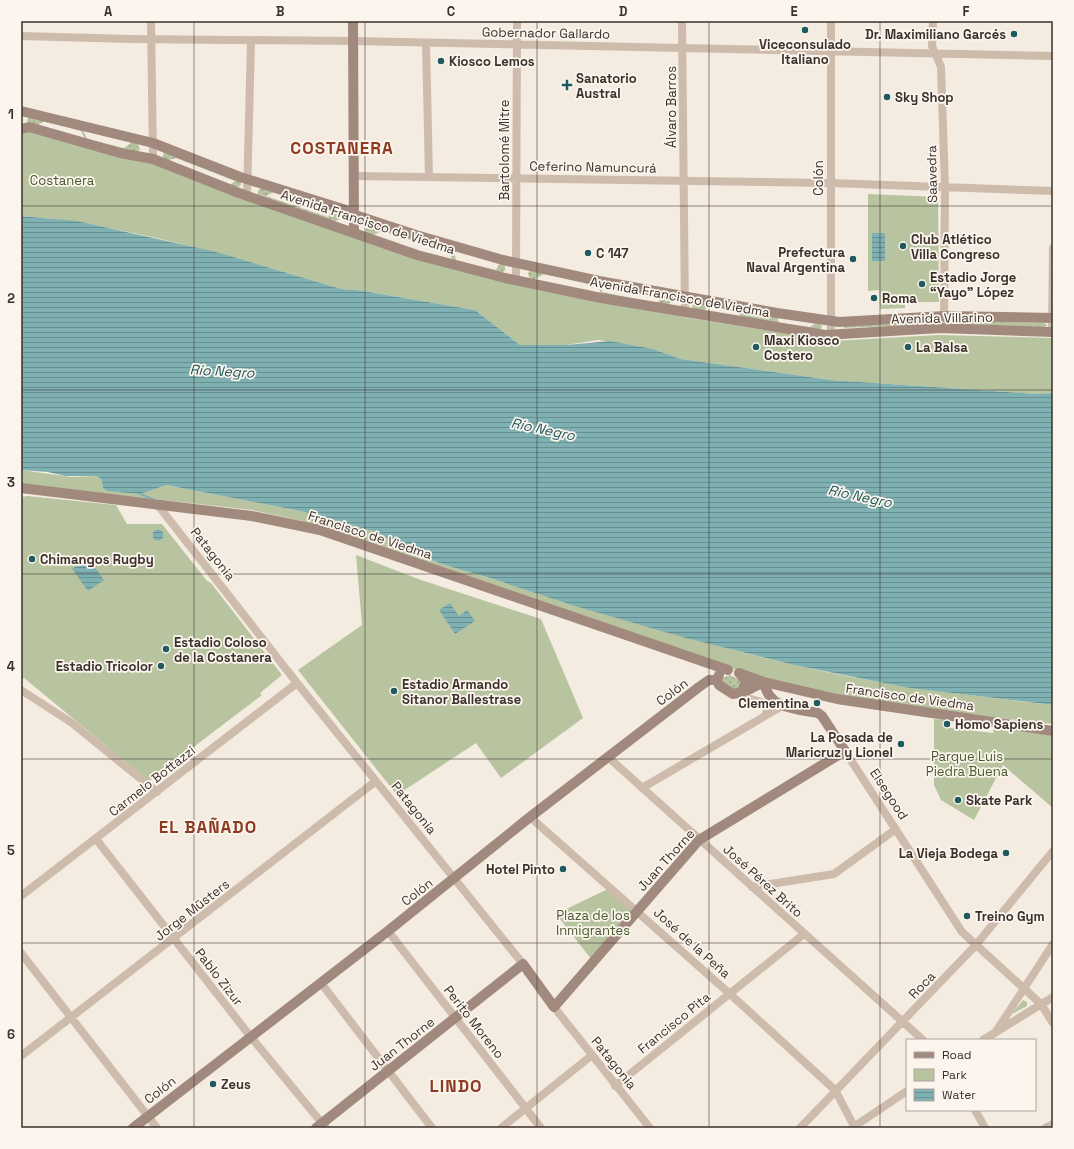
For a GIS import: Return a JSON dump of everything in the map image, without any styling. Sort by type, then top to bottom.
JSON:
[{"type":"street","points":[[150,21],[154,159]]},
{"type":"street","points":[[353,21],[355,176],[354,233]]},
{"type":"street","name":"Bartolomé Mitre","points":[[516,280],[517,21]]},
{"type":"street","name":"Álvaro Barros","points":[[682,21],[685,313]]},
{"type":"street","name":"Colón","points":[[831,21],[831,335]]},
{"type":"street","name":"Saavedra","points":[[933,21],[932,46],[941,67],[945,187],[944,328]]},
{"type":"street","name":"Gobernador Gallardo","points":[[21,36],[251,41],[354,41],[1053,56]]},
{"type":"street","points":[[247,195],[251,41]]},
{"type":"street","points":[[426,43],[429,177]]},
{"type":"street","name":"Avenida Francisco de Viedma","points":[[21,111],[153,143],[248,179],[346,210],[416,235],[516,262],[615,284],[777,313],[831,321]]},
{"type":"street","name":"Avenida Francisco de Viedma","points":[[21,129],[29,127],[120,153],[154,159],[247,195],[354,233],[417,254],[516,280],[685,313],[831,335]]},
{"type":"street","name":"Ceferino Namuncurá","points":[[355,176],[831,183]]},
{"type":"street","points":[[831,183],[1053,191]]},
{"type":"street","points":[[1053,248],[1053,332]]},
{"type":"street","name":"Avenida Villarino","points":[[831,321],[839,322],[945,316],[1053,318]]},
{"type":"street","name":"Avenida Villarino","points":[[831,335],[944,328],[1053,332]]},
{"type":"street","name":"Francisco de Viedma","points":[[21,488],[252,516],[320,530],[764,682],[837,699],[1053,731]]},
{"type":"street","name":"Patagonia","points":[[157,504],[297,683],[523,964],[615,1086],[650,1128]]},
{"type":"street","name":"Francisco de Viedma","points":[[699,661],[717,679],[721,687],[738,693]]},
{"type":"street","points":[[717,679],[728,670]]},
{"type":"street","points":[[738,693],[746,681],[739,673]]},
{"type":"street","name":"Colón","points":[[133,1128],[250,1036],[388,931],[530,817],[608,757],[709,680],[717,679]]},
{"type":"street","points":[[738,693],[764,682]]},
{"type":"street","name":"Elsegood","points":[[764,682],[769,697],[782,706],[822,716],[962,932],[975,946],[1026,989],[1041,1004],[1053,1023]]},
{"type":"street","name":"Carmelo Bottazzi","points":[[21,896],[297,683]]},
{"type":"street","points":[[21,690],[72,723],[157,792]]},
{"type":"street","points":[[738,693],[764,703],[767,710],[766,714]]},
{"type":"street","points":[[642,788],[782,706]]},
{"type":"street","name":"Juan Thorne","points":[[554,1006],[700,840],[845,751]]},
{"type":"street","name":"José Pérez Brito","points":[[608,757],[921,1039]]},
{"type":"street","name":"Jorge Müsters","points":[[21,1056],[376,782]]},
{"type":"street","name":"José de la Peña","points":[[530,817],[638,911],[835,1090],[854,1127]]},
{"type":"street","points":[[752,887],[834,874],[896,829]]},
{"type":"street","name":"Pablo Zizur","points":[[96,839],[322,1126]]},
{"type":"street","name":"Roca","points":[[800,1128],[975,946],[1053,851]]},
{"type":"street","name":"Perito Moreno","points":[[388,931],[542,1128]]},
{"type":"street","name":"Francisco Pita","points":[[615,1086],[804,934]]},
{"type":"street","points":[[995,1033],[1026,989],[1053,944]]},
{"type":"street","points":[[21,952],[157,1128]]},
{"type":"street","name":"Juan Thorne","points":[[322,1126],[389,1070],[523,964]]},
{"type":"street","points":[[321,983],[432,1128]]},
{"type":"street","points":[[986,1039],[1053,998]]},
{"type":"street","points":[[501,1128],[592,1056]]},
{"type":"street","points":[[854,1127],[906,1091]]},
{"type":"street","points":[[976,1111],[985,1128]]},
{"type":"street","points":[[1045,1128],[1053,1124]]},
{"type":"green space","points":[[29,117],[83,130],[87,139],[124,148],[132,142],[137,143],[140,149],[138,152],[86,141],[81,131],[44,121],[37,126],[28,123],[27,120]]},
{"type":"green space","name":"Costanera","points":[[28,130],[152,163],[416,258],[684,317],[833,341],[938,335],[1053,338],[1053,393],[1038,394],[831,380],[681,359],[653,349],[598,340],[566,345],[520,345],[475,310],[357,290],[341,289],[182,244],[62,220],[21,216],[21,131]]},
{"type":"green space","points":[[164,152],[241,182],[241,185],[238,187],[230,185],[235,181],[176,158],[166,161],[162,158]]},
{"type":"green space","points":[[261,188],[276,191],[266,196],[328,217],[334,210],[339,211],[340,219],[334,222],[258,194],[258,191]]},
{"type":"green space","name":"Club Atlético Villa Congreso","points":[[868,194],[938,197],[939,302],[905,302],[905,308],[880,309],[879,290],[868,291]]},
{"type":"green space","points":[[373,225],[454,250],[456,260],[496,270],[500,263],[505,266],[505,270],[502,273],[452,261],[450,252],[382,231],[371,236],[366,232],[366,229]]},
{"type":"green space","points":[[531,270],[600,284],[602,292],[654,302],[601,294],[598,285],[544,274],[534,280],[529,277],[528,273]]},
{"type":"green space","points":[[665,297],[671,299],[669,305],[656,303]]},
{"type":"green space","points":[[695,303],[777,316],[779,323],[810,327],[818,322],[822,327],[819,331],[742,319],[737,311],[710,306],[701,312],[693,309],[692,306]]},
{"type":"green space","points":[[935,321],[937,324],[843,328],[845,326]]},
{"type":"green space","points":[[961,321],[1044,323],[1047,325],[1044,327],[959,324]]},
{"type":"green space","points":[[21,470],[71,477],[97,476],[101,479],[103,488],[166,485],[305,512],[376,532],[422,557],[451,567],[751,655],[827,672],[891,684],[1053,705],[1053,724],[917,708],[812,689],[739,671],[325,526],[252,510],[21,484]]},
{"type":"green space","name":"Estadio Coloso de la Costanera","points":[[27,496],[116,505],[127,524],[162,524],[207,581],[211,583],[282,675],[260,693],[262,695],[149,781],[24,678],[21,680],[21,497]]},
{"type":"green space","points":[[356,555],[421,580],[541,619],[583,718],[501,778],[476,743],[397,795],[298,670],[362,625]]},
{"type":"green space","points":[[730,675],[741,681],[742,684],[736,691],[721,682],[722,678]]},
{"type":"green space","name":"Parque Luis Piedra Buena","points":[[934,719],[945,720],[944,727],[993,733],[994,726],[1053,736],[1053,808],[1003,765],[974,820],[941,800],[934,785]]},
{"type":"green space","name":"Plaza de los Inmigrantes","points":[[608,889],[632,911],[592,960],[556,914]]},
{"type":"green space","points":[[1023,1000],[1027,1002],[1027,1006],[1012,1014]]},
{"type":"water","name":"Río Negro","points":[[21,216],[77,221],[216,252],[341,289],[357,290],[475,310],[520,345],[566,345],[610,341],[653,349],[681,359],[831,380],[1038,394],[1053,393],[1053,705],[910,688],[794,665],[686,638],[575,606],[490,578],[451,567],[422,557],[376,532],[305,512],[166,485],[140,494],[108,491],[103,488],[101,479],[97,476],[65,476],[48,472],[21,470]]},
{"type":"water","points":[[872,233],[885,233],[885,261],[872,261]]},
{"type":"water","points":[[156,530],[160,530],[162,531],[162,539],[156,540],[153,537],[153,533]]},
{"type":"water","points":[[88,558],[104,580],[88,591],[72,569]]},
{"type":"water","points":[[450,603],[459,616],[467,610],[475,621],[455,634],[439,610]]},
{"type":"waterway","points":[[140,494],[153,499]]},
{"type":"place","name":"Viceconsulado Italiano","points":[[805,30]]},
{"type":"place","name":"Dr. Maximiliano Garcés","points":[[1014,34]]},
{"type":"place","name":"Kiosco Lemos","points":[[441,61]]},
{"type":"place","name":"Sanatorio Austral","points":[[567,85]]},
{"type":"place","name":"Sky Shop","points":[[887,97]]},
{"type":"place","name":"Club Atlético Villa Congreso","points":[[903,246]]},
{"type":"place","name":"C 147","points":[[588,253]]},
{"type":"place","name":"Prefectura Naval Argentina","points":[[853,259]]},
{"type":"place","name":"Estadio Jorge “Yayo” López","points":[[922,284]]},
{"type":"place","name":"Roma","points":[[874,298]]},
{"type":"place","name":"Maxi Kiosco Costero","points":[[756,347]]},
{"type":"place","name":"La Balsa","points":[[908,347]]},
{"type":"place","name":"Chimangos Rugby","points":[[32,559]]},
{"type":"place","name":"Estadio Coloso de la Costanera","points":[[166,649]]},
{"type":"place","name":"Estadio Tricolor","points":[[161,666]]},
{"type":"place","name":"Estadio Armando Sitanor Ballestrase","points":[[394,691]]},
{"type":"place","name":"Clementina","points":[[817,703]]},
{"type":"place","name":"Homo Sapiens","points":[[947,724]]},
{"type":"place","name":"La Posada de Maricruz y Lionel","points":[[901,744]]},
{"type":"place","name":"Skate Park","points":[[958,800]]},
{"type":"place","name":"La Vieja Bodega","points":[[1006,853]]},
{"type":"place","name":"Hotel Pinto","points":[[563,869]]},
{"type":"place","name":"Treino Gym","points":[[967,916]]},
{"type":"place","name":"Zeus","points":[[213,1084]]},
{"type":"district","name":"COSTANERA","points":[[342,148]]},
{"type":"district","name":"EL BAÑADO","points":[[208,827]]},
{"type":"district","name":"LINDO","points":[[456,1086]]}]
